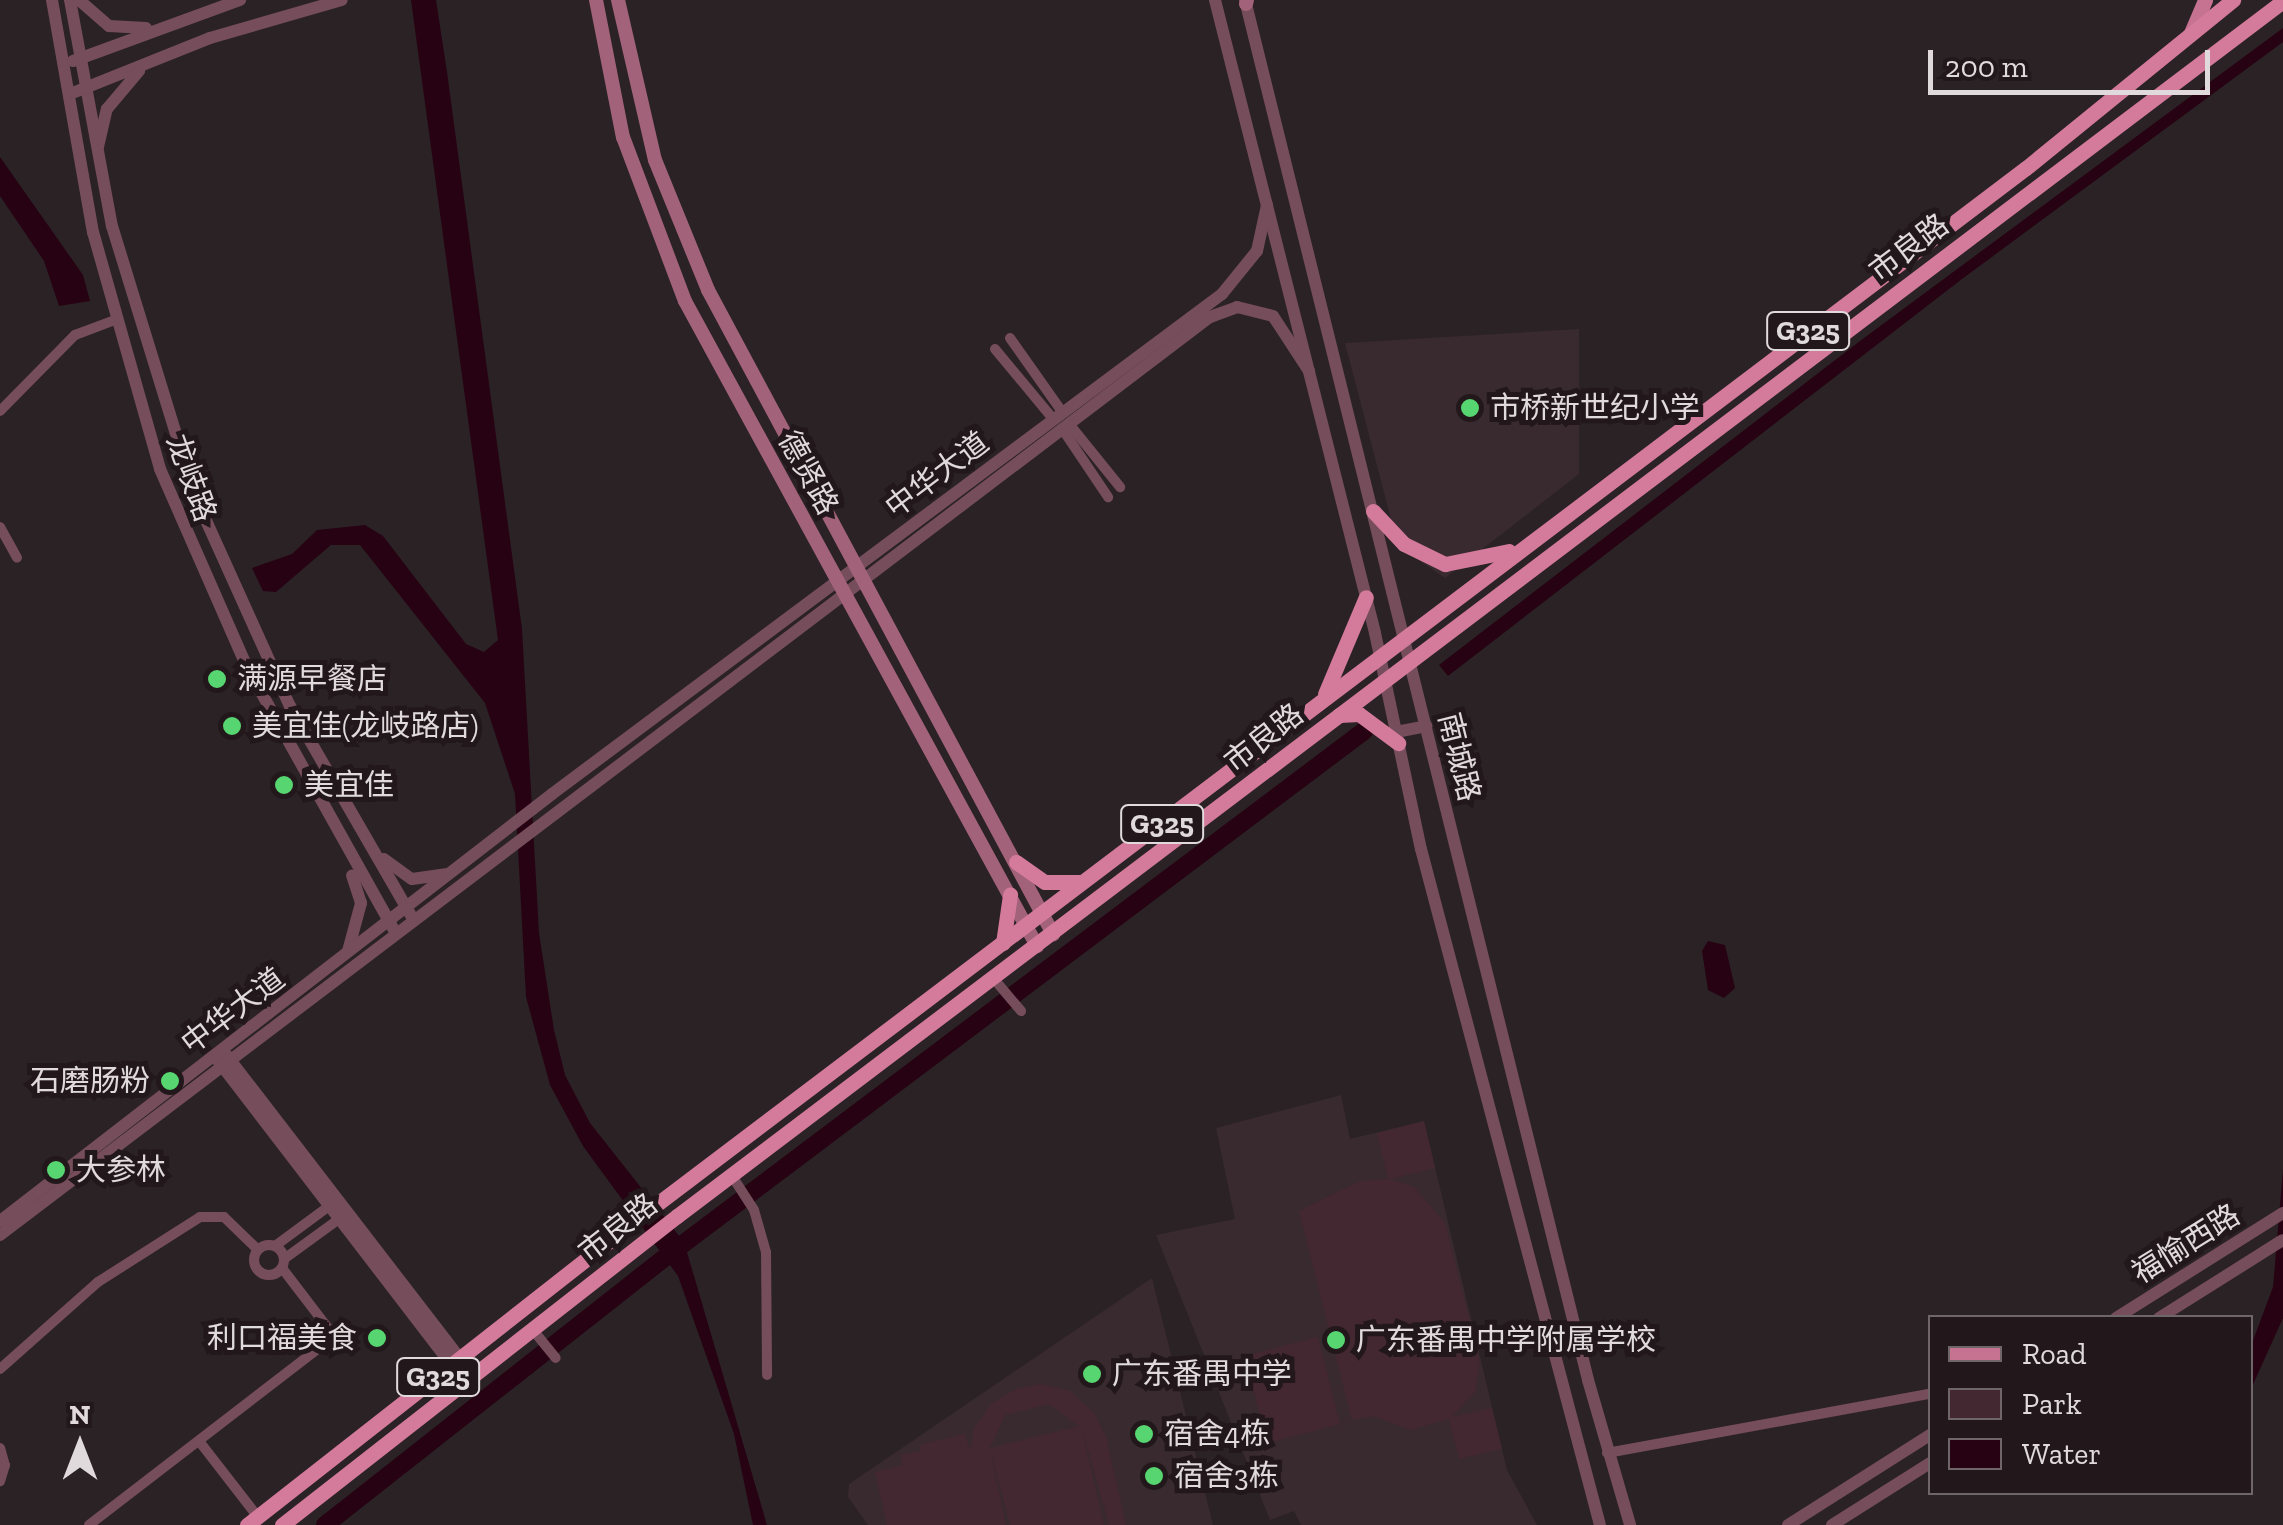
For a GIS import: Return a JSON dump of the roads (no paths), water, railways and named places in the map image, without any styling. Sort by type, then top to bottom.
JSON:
[{"type":"highway","name":"市良路","points":[[252,1521],[628,1226],[1026,928],[2186,42],[2232,0]]},
{"type":"highway","name":"市良路","points":[[282,1525],[536,1333],[677,1216],[734,1181],[997,983],[1037,946],[1339,715],[2252,22],[2283,3]]},
{"type":"highway","points":[[1374,511],[1404,544],[1445,564],[1477,562],[1522,546]]},
{"type":"highway","points":[[1322,701],[1366,597]]},
{"type":"highway","points":[[1339,715],[1360,714],[1397,738]]},
{"type":"highway","points":[[1016,862],[1045,882],[1088,880]]},
{"type":"highway","points":[[1001,946],[1009,929],[1010,895]]},
{"type":"main road","points":[[585,0],[600,25]]},
{"type":"main road","name":"德贤路","points":[[596,0],[624,137],[672,271],[1037,946]]},
{"type":"main road","name":"德贤路","points":[[618,0],[655,160],[695,262],[1053,934]]},
{"type":"main road","points":[[622,28],[629,0]]},
{"type":"main road","points":[[2186,42],[2205,0]]},
{"type":"street","name":"龙岐路","points":[[52,0],[66,97],[115,320],[187,540],[326,818],[392,927]]},
{"type":"street","name":"龙岐路","points":[[70,0],[97,165],[195,496],[263,654],[410,914]]},
{"type":"street","points":[[79,0],[116,28],[178,21]]},
{"type":"street","points":[[61,65],[240,0]]},
{"type":"street","points":[[66,97],[156,60],[342,0]]},
{"type":"street","name":"南城路","points":[[1215,0],[1366,597],[1397,738],[1600,1525]]},
{"type":"street","name":"南城路","points":[[1246,1],[1607,1453],[1631,1524]]},
{"type":"street","points":[[97,165],[107,110],[124,84],[156,60]]},
{"type":"street","name":"中华大道","points":[[860,574],[898,555],[1062,422],[1207,312],[1257,251],[1267,205]]},
{"type":"street","points":[[1207,312],[1237,307],[1273,316],[1309,371]]},
{"type":"street","points":[[0,411],[75,335],[115,320]]},
{"type":"street","points":[[1010,338],[1108,497]]},
{"type":"street","points":[[995,349],[1120,487]]},
{"type":"street","name":"中华大道","points":[[860,574],[890,542],[1062,422]]},
{"type":"street","points":[[0,527],[17,558]]},
{"type":"street","points":[[890,542],[898,555]]},
{"type":"street","points":[[1354,550],[1381,542]]},
{"type":"street","points":[[841,588],[860,574]]},
{"type":"street","name":"中华大道","points":[[410,914],[552,794],[841,588]]},
{"type":"street","name":"中华大道","points":[[0,1221],[392,927],[496,858],[841,588]]},
{"type":"street","points":[[1397,738],[1426,726]]},
{"type":"street","points":[[349,812],[403,876],[424,879],[458,870]]},
{"type":"street","points":[[326,818],[360,893],[358,926],[345,956]]},
{"type":"street","name":"中华大道","points":[[0,1234],[345,956],[392,927]]},
{"type":"street","points":[[997,983],[1020,1011]]},
{"type":"street","points":[[222,1057],[338,1218],[456,1362]]},
{"type":"street","points":[[222,1057],[456,1362]]},
{"type":"street","points":[[734,1181],[754,1210],[766,1252],[766,1376]]},
{"type":"street","points":[[258,1250],[276,1246],[329,1206]]},
{"type":"street","name":"福愉西路","points":[[2121,1315],[2283,1213]]},
{"type":"street","points":[[0,1369],[98,1282],[200,1217],[224,1217],[258,1250],[259,1271],[283,1264],[338,1218]]},
{"type":"street","name":"福愉西路","points":[[2164,1315],[2283,1240]]},
{"type":"street","points":[[89,1525],[334,1336],[283,1264],[276,1246]]},
{"type":"street","points":[[536,1333],[556,1358]]},
{"type":"street","points":[[1607,1453],[1928,1394]]},
{"type":"street","points":[[1788,1525],[1928,1436]]},
{"type":"street","points":[[199,1441],[252,1521]]},
{"type":"street","points":[[0,1448],[0,1481]]},
{"type":"street","points":[[1832,1525],[1928,1464]]},
{"type":"water","points":[[411,0],[436,0],[447,72],[522,629],[539,933],[554,1030],[565,1075],[590,1123],[684,1242],[767,1525],[753,1525],[734,1434],[678,1276],[583,1146],[550,1085],[526,997],[515,794],[485,703],[360,545],[331,545],[276,592],[263,591],[252,568],[292,554],[317,530],[365,525],[383,536],[466,644],[484,652],[498,640]]},
{"type":"water","points":[[2283,28],[2283,42],[1962,279],[1448,676],[1439,665],[1860,341]]},
{"type":"water","points":[[0,157],[83,275],[90,301],[59,306],[44,261],[0,196]]},
{"type":"water","points":[[1708,941],[1725,945],[1735,988],[1724,998],[1708,990],[1702,951]]},
{"type":"water","points":[[2283,1169],[2283,1318],[2253,1385],[2253,1341],[2273,1287]]},
{"type":"waterway","points":[[325,1525],[675,1250],[1364,731]]},
{"type":"place","name":"市桥新世纪小学","points":[[1470,408]]},
{"type":"place","name":"满源早餐店","points":[[217,679]]},
{"type":"place","name":"美宜佳(龙岐路店)","points":[[232,726]]},
{"type":"place","name":"美宜佳","points":[[284,785]]},
{"type":"place","name":"石磨肠粉","points":[[170,1081]]},
{"type":"place","name":"大参林","points":[[56,1170]]},
{"type":"place","name":"利口福美食","points":[[377,1338]]},
{"type":"place","name":"广东番禺中学附属学校","points":[[1336,1340]]},
{"type":"place","name":"广东番禺中学","points":[[1092,1374]]},
{"type":"place","name":"宿舍4栋","points":[[1144,1434]]},
{"type":"place","name":"宿舍3栋","points":[[1154,1476]]}]
